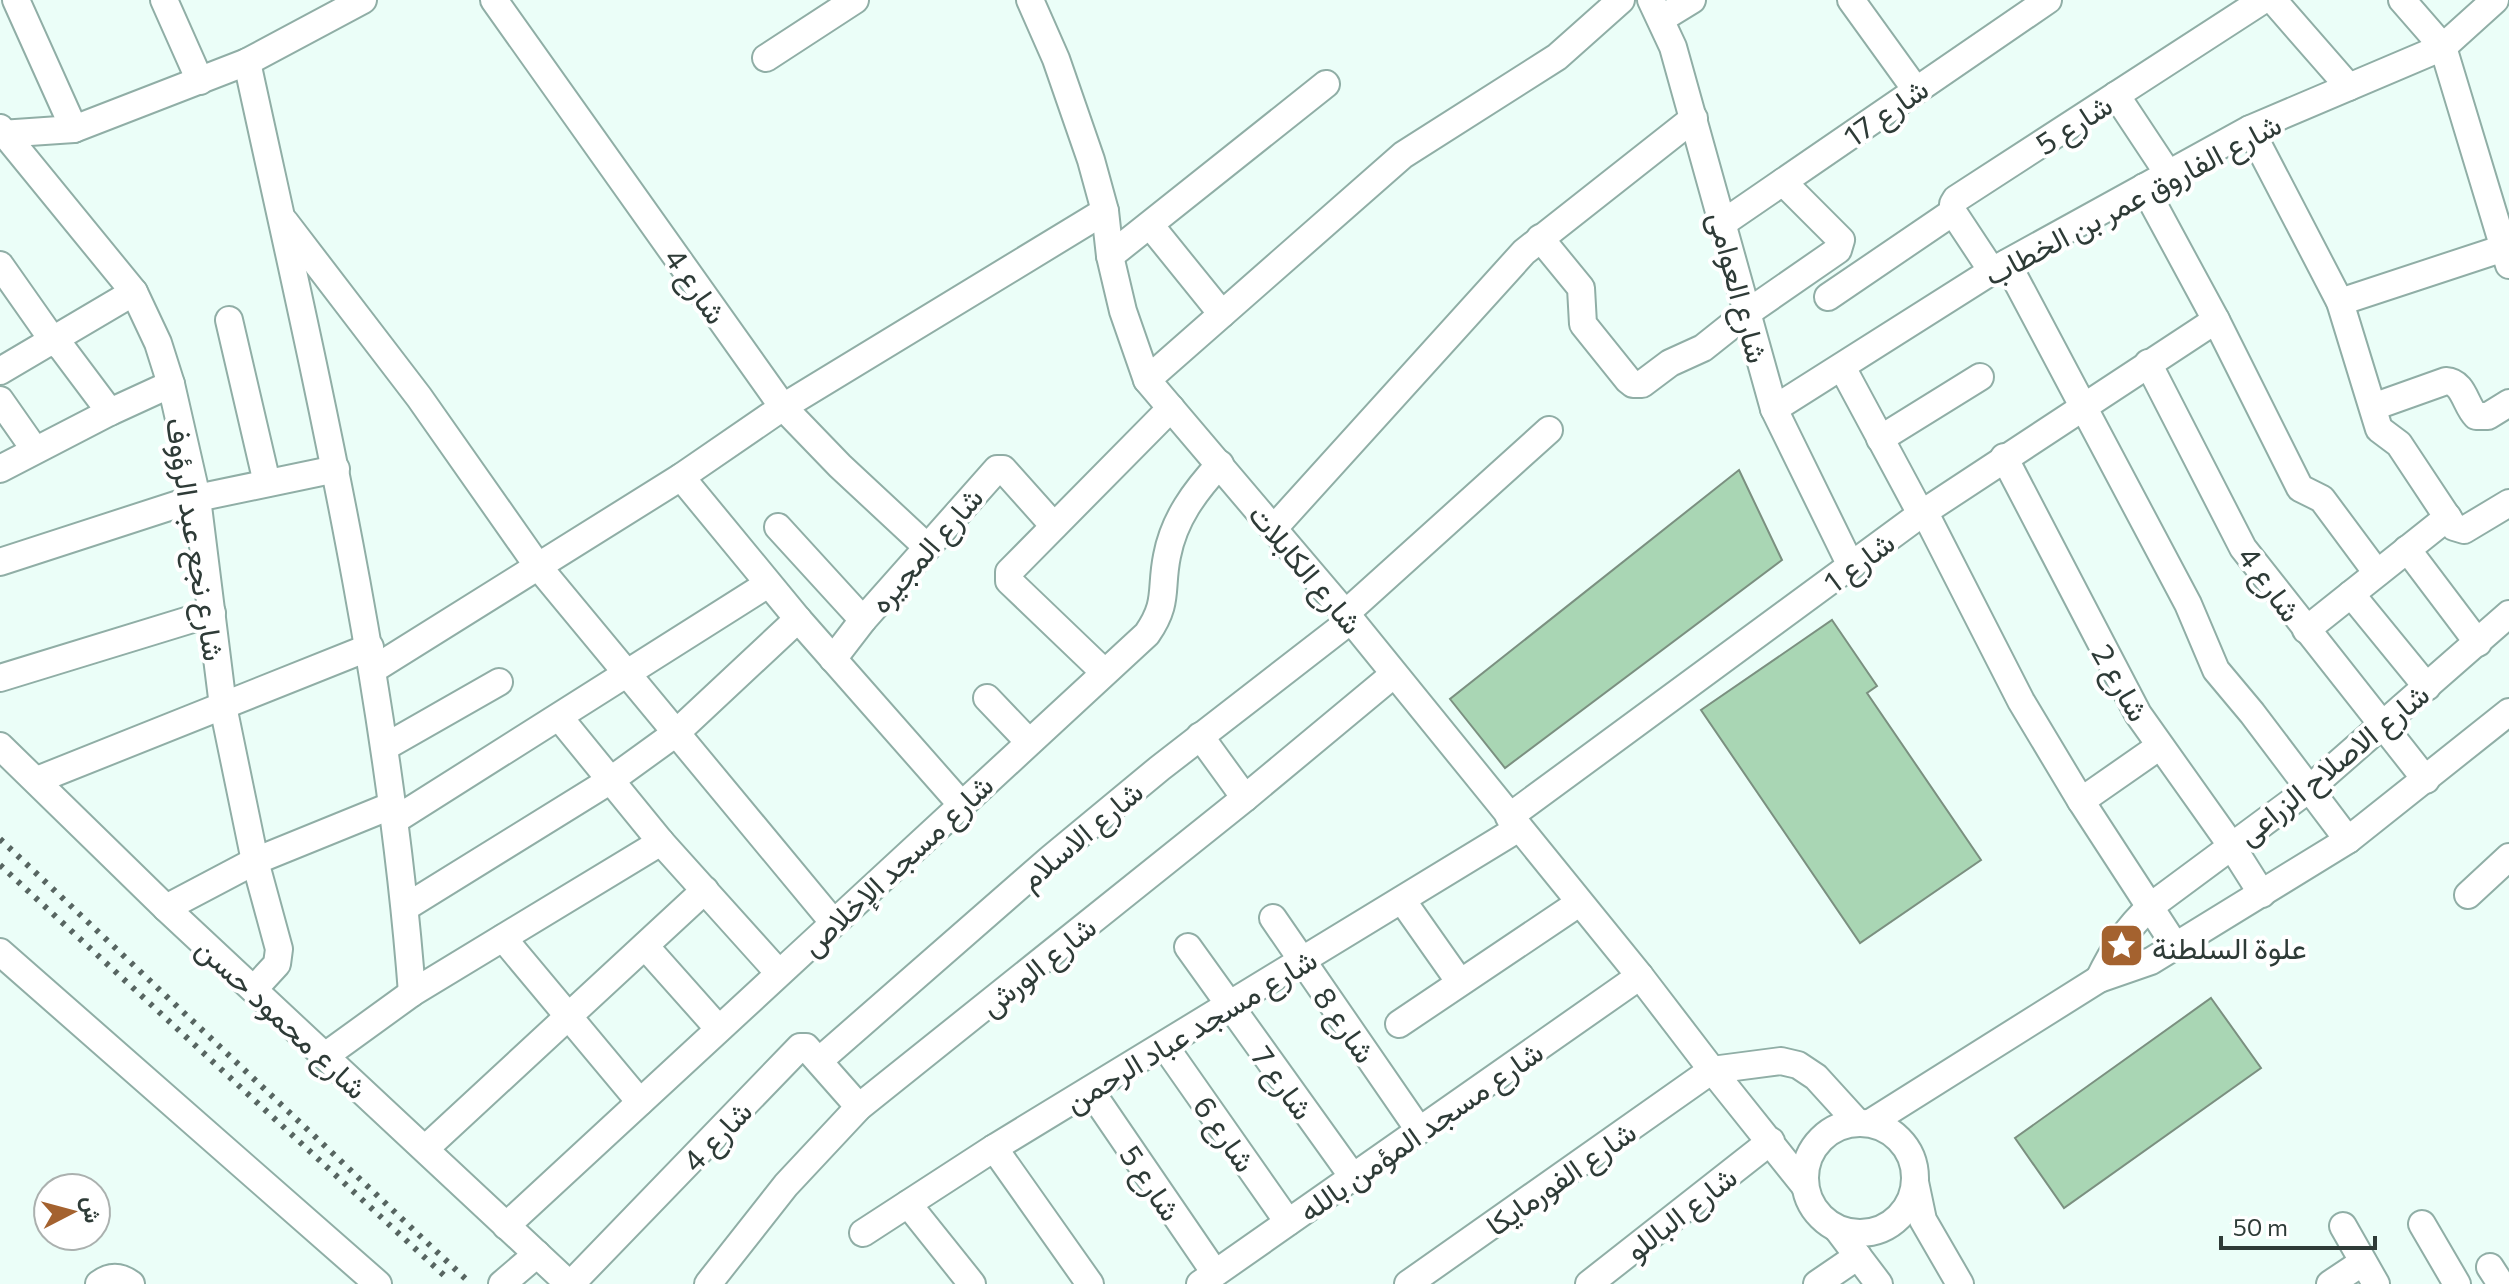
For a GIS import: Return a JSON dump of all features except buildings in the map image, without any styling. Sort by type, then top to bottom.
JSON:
[{"type":"street","points":[[16,0],[74,129]]},
{"type":"street","points":[[164,0],[200,81]]},
{"type":"street","points":[[1,132],[74,129],[247,62],[363,0]]},
{"type":"street","name":"شارع 4","points":[[494,0],[783,407],[840,466],[927,547]]},
{"type":"street","points":[[766,58],[855,0]]},
{"type":"street","name":"شارع الكابلات","points":[[1030,0],[1075,109],[1105,211],[1110,256],[1123,311],[1147,380],[1275,527],[1640,976],[1804,1185]]},
{"type":"street","points":[[1147,380],[1403,155],[1557,57],[1621,0]]},
{"type":"street","points":[[1656,9],[1692,0]]},
{"type":"street","points":[[1851,0],[1916,90]]},
{"type":"street","name":"شارع 17","points":[[1723,223],[2048,0]]},
{"type":"street","name":"شارع 5","points":[[1828,297],[1953,212],[1956,199],[2263,0]]},
{"type":"street","points":[[2273,0],[2349,87]]},
{"type":"street","points":[[2340,302],[2507,255],[2443,47],[2402,0]]},
{"type":"street","name":"شارع الفاروق عمر بن الخطاب","points":[[1774,409],[2000,267],[2250,129],[2443,47],[2495,0]]},
{"type":"street","name":"شارع العوامى","points":[[1656,9],[1673,47],[1694,118],[1774,409],[1851,566]]},
{"type":"street","points":[[247,62],[336,469],[372,658],[406,907],[412,993]]},
{"type":"street","points":[[1110,256],[1326,84]]},
{"type":"street","points":[[2116,95],[2169,175]]},
{"type":"street","points":[[1275,527],[1508,269],[1540,238],[1694,118]]},
{"type":"street","points":[[2250,129],[2340,302],[2379,429],[2399,444],[2454,527],[2464,530],[2509,503]]},
{"type":"street","name":"شارع نجع عبد الرؤوف","points":[[1,132],[134,292],[158,343],[171,384],[197,498],[223,706],[255,861],[279,949],[277,964],[254,989]]},
{"type":"street","points":[[1540,238],[1581,288],[1583,324],[1633,384],[1642,384],[1670,363],[1703,348],[1747,313],[1838,250],[1841,244],[1838,237],[1783,182]]},
{"type":"street","points":[[2144,187],[2216,320],[2300,488],[2322,499],[2377,573]]},
{"type":"street","points":[[37,780],[223,706],[372,658],[537,565],[681,477],[783,407],[1105,211]]},
{"type":"street","points":[[1953,212],[2000,267],[2083,407],[2188,604],[2216,670],[2348,840]]},
{"type":"street","points":[[281,216],[419,397],[537,565],[833,922]]},
{"type":"street","points":[[1150,225],[1222,314]]},
{"type":"street","points":[[0,265],[52,339],[110,412]]},
{"type":"street","points":[[0,371],[134,292]]},
{"type":"street","points":[[229,320],[267,483]]},
{"type":"street","name":"شارع 1","points":[[1514,822],[1922,512],[2216,320]]},
{"type":"street","name":"شارع 4","points":[[2148,363],[2243,548],[2426,780]]},
{"type":"street","points":[[1842,367],[2001,665],[2081,801],[2176,947]]},
{"type":"street","points":[[1880,439],[1980,377]]},
{"type":"street","points":[[2373,407],[2446,381],[2458,385],[2476,416],[2488,416],[2509,403]]},
{"type":"street","points":[[0,469],[171,384]]},
{"type":"street","points":[[0,400],[35,450]]},
{"type":"street","points":[[1104,672],[1009,581],[1009,572],[1171,408]]},
{"type":"street","name":"شارع الاسلام","points":[[820,1060],[1050,859],[1348,617],[1549,430]]},
{"type":"street","name":"شارع 2","points":[[2004,457],[2119,681],[2262,894]]},
{"type":"street","name":"شارع مسجد الإخلاص","points":[[506,1226],[1147,634],[1158,617],[1163,600],[1166,557],[1177,522],[1195,491],[1220,464]]},
{"type":"street","name":"شارع المجيره","points":[[833,659],[863,620],[994,471],[1000,468],[1054,526]]},
{"type":"street","points":[[0,562],[197,498],[336,469]]},
{"type":"street","points":[[681,477],[768,584],[961,804]]},
{"type":"street","points":[[2306,630],[2448,517]]},
{"type":"street","points":[[778,527],[863,620]]},
{"type":"street","points":[[2407,549],[2478,643]]},
{"type":"street","points":[[166,908],[255,861],[394,813],[559,717],[768,584]]},
{"type":"street","points":[[2351,594],[2427,687]]},
{"type":"street","points":[[0,678],[212,613]]},
{"type":"street","name":"شارع الاصلاح الزراعى","points":[[2099,979],[2113,948],[2151,906],[2309,789],[2509,614]]},
{"type":"street","points":[[406,907],[611,780],[676,733],[798,619]]},
{"type":"street","name":"شارع الورش","points":[[708,1284],[786,1185],[859,1107],[1245,798],[1393,675]]},
{"type":"street","points":[[385,747],[499,682]]},
{"type":"street","points":[[987,698],[1029,742]]},
{"type":"street","name":"شارع الاصلاح الزراعى","points":[[2099,979],[2151,961],[2348,840],[2509,712]]},
{"type":"street","points":[[559,717],[661,842],[778,972]]},
{"type":"street","points":[[1200,736],[1245,798]]},
{"type":"street","name":"شارع محمود حسن","points":[[0,746],[166,908],[570,1284]]},
{"type":"street","points":[[2081,801],[2160,746]]},
{"type":"street","name":"شارع مسجد عباد الرحمن","points":[[863,1233],[994,1148],[1402,900],[1514,822]]},
{"type":"street","points":[[325,1056],[412,993],[661,842]]},
{"type":"street","points":[[2468,895],[2509,857]]},
{"type":"street","points":[[425,1149],[705,890]]},
{"type":"street","points":[[1402,900],[1459,981]]},
{"type":"street","points":[[1399,1024],[1579,903]]},
{"type":"street","name":"شارع 8","points":[[1273,918],[1419,1130]]},
{"type":"street","points":[[503,938],[640,1102]]},
{"type":"street","points":[[645,946],[718,1028]]},
{"type":"street","name":"شارع 7","points":[[1188,947],[1353,1177]]},
{"type":"street","points":[[0,952],[348,1275],[378,1284]]},
{"type":"street","name":"شارع مسجد المؤمن بالله","points":[[1207,1279],[1640,976]]},
{"type":"street","points":[[1879,1284],[1838,1230],[1819,1216],[1807,1196],[1804,1185],[1807,1159],[1813,1147],[1832,1130],[1864,1123],[2099,979]]},
{"type":"street","name":"شارع 6","points":[[1164,1045],[1288,1222]]},
{"type":"street","name":"شارع 4","points":[[570,1284],[800,1047],[806,1047],[820,1060]]},
{"type":"street","points":[[820,1060],[859,1107]]},
{"type":"street","points":[[1712,1070],[1781,1061],[1798,1065],[1816,1077],[1864,1123],[1883,1127],[1903,1144],[1914,1167],[1923,1220],[1960,1284]]},
{"type":"street","name":"شارع الفورمايكا","points":[[1408,1284],[1712,1070]]},
{"type":"street","name":"شارع 5","points":[[1090,1090],[1207,1279]]},
{"type":"street","name":"شارع الباللو","points":[[1589,1284],[1771,1141]]},
{"type":"street","points":[[994,1148],[1090,1284]]},
{"type":"street","points":[[1838,1230],[1864,1234],[1889,1225],[1908,1206],[1915,1180]]},
{"type":"street","points":[[908,1204],[972,1284]]},
{"type":"street","points":[[2422,1224],[2457,1284]]},
{"type":"street","points":[[2330,1284],[2369,1273],[2343,1226]]},
{"type":"street","points":[[502,1284],[537,1254]]},
{"type":"street","points":[[1817,1284],[1858,1256]]},
{"type":"street","points":[[99,1284],[113,1277],[123,1278],[131,1284]]},
{"type":"railway","points":[[0,839],[471,1284]]},
{"type":"railway","points":[[0,865],[448,1279]]},
{"type":"place","name":"علوة السلطنة","points":[[2121,946]]}]
